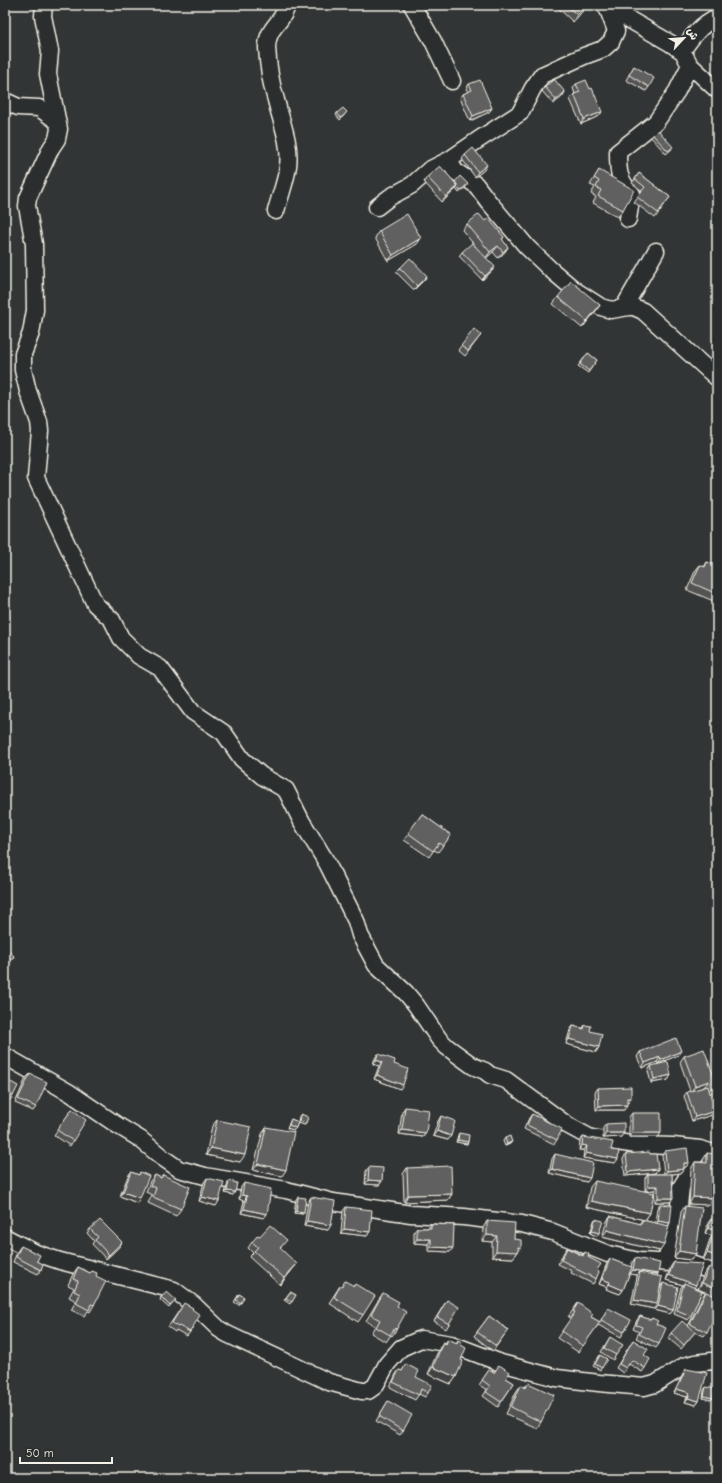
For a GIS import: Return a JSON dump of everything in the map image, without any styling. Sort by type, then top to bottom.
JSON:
[{"type":"street","points":[[44,5],[43,16],[50,51],[48,74],[59,129],[57,139],[51,148],[28,198],[27,206],[34,244],[35,310],[31,333],[23,354],[23,370],[28,391],[39,422],[40,431],[36,478],[95,604],[112,620],[121,638],[139,656],[160,668],[193,712],[224,733],[242,759],[262,776],[286,790],[302,822],[327,863],[356,921],[360,935],[376,965],[416,1004],[439,1039],[447,1047],[473,1066],[506,1080],[567,1125],[591,1138],[637,1145],[673,1146],[700,1149],[717,1154]]},
{"type":"street","points":[[276,211],[288,165],[288,144],[272,83],[267,49],[268,36],[285,14],[287,5]]},
{"type":"street","points":[[412,5],[433,41],[452,81]]},
{"type":"street","points":[[606,6],[670,43],[682,52],[690,65],[717,90]]},
{"type":"street","points":[[377,207],[390,197],[412,185],[429,170],[449,160],[520,114],[530,93],[542,75],[602,49],[611,42],[616,31],[606,6]]},
{"type":"street","points":[[682,52],[705,24],[717,18]]},
{"type":"street","points":[[628,219],[632,194],[618,173],[618,152],[656,122],[677,91],[690,65]]},
{"type":"street","points":[[5,101],[18,107],[39,108],[57,121]]},
{"type":"street","points":[[449,160],[455,171],[476,185],[527,247],[576,291],[601,307],[611,310],[624,307],[634,307],[643,311],[717,378]]},
{"type":"street","points":[[624,307],[656,251]]},
{"type":"street","points":[[5,1056],[70,1093],[140,1139],[179,1169],[205,1176],[286,1190],[333,1202],[411,1214],[464,1217],[522,1224],[553,1232],[608,1254],[639,1261],[691,1264],[717,1273]]},
{"type":"street","points":[[665,1263],[677,1224],[681,1187],[686,1179],[692,1161],[700,1149]]},
{"type":"street","points":[[5,1238],[36,1253],[60,1261],[174,1290],[194,1305],[219,1329],[238,1340],[329,1382],[362,1392],[368,1391],[376,1386],[387,1364],[401,1348],[421,1339],[450,1344],[501,1363],[557,1378],[644,1387],[655,1384],[684,1366],[712,1361],[717,1363]]},
{"type":"building","points":[[566,5],[587,5],[577,15]]},
{"type":"building","points":[[634,66],[654,78],[649,87],[629,75]]},
{"type":"building","points":[[554,79],[565,92],[556,100],[545,87]]},
{"type":"building","points":[[480,80],[492,108],[473,116],[463,94],[472,90],[469,84]]},
{"type":"building","points":[[586,80],[590,89],[592,88],[602,112],[584,119],[574,94],[580,92],[576,84]]},
{"type":"building","points":[[343,108],[347,112],[341,118],[337,113]]},
{"type":"building","points":[[658,130],[673,147],[668,151],[653,135]]},
{"type":"building","points":[[473,148],[487,165],[478,172],[465,155]]},
{"type":"building","points":[[440,166],[458,186],[446,197],[427,177]]},
{"type":"building","points":[[599,170],[634,190],[623,210],[598,196],[601,190],[596,187],[599,181],[594,178]]},
{"type":"building","points":[[639,173],[670,197],[658,213],[637,197],[645,187],[635,179]]},
{"type":"building","points":[[460,176],[468,184],[460,191],[455,182]]},
{"type":"building","points":[[407,214],[421,238],[393,255],[379,231]]},
{"type":"building","points":[[479,214],[485,221],[488,218],[504,237],[502,239],[508,247],[503,252],[498,246],[490,252],[467,224]]},
{"type":"building","points":[[472,243],[495,267],[485,276],[462,252]]},
{"type":"building","points":[[410,258],[427,276],[417,286],[400,268]]},
{"type":"building","points":[[571,281],[600,305],[587,321],[558,297]]},
{"type":"building","points":[[474,329],[481,335],[468,351],[461,346]]},
{"type":"building","points":[[588,353],[597,360],[589,371],[580,364]]},
{"type":"building","points":[[707,562],[717,566],[717,594],[692,583],[700,565],[705,567]]},
{"type":"building","points":[[422,814],[451,835],[443,846],[439,843],[433,851],[408,833]]},
{"type":"building","points":[[5,947],[14,956],[5,965]]},
{"type":"building","points":[[585,1025],[591,1026],[590,1031],[602,1034],[599,1047],[569,1039],[573,1026],[584,1029]]},
{"type":"building","points":[[676,1038],[681,1051],[661,1060],[660,1057],[645,1063],[640,1052]]},
{"type":"building","points":[[704,1049],[717,1085],[711,1088],[709,1081],[695,1086],[684,1056]]},
{"type":"building","points":[[378,1054],[395,1060],[394,1064],[408,1069],[403,1085],[377,1075],[382,1062],[376,1060]]},
{"type":"building","points":[[668,1062],[671,1075],[654,1079],[651,1066]]},
{"type":"building","points":[[30,1074],[47,1082],[36,1107],[18,1099]]},
{"type":"building","points":[[5,1079],[18,1086],[13,1096],[5,1091]]},
{"type":"building","points":[[708,1086],[715,1111],[695,1117],[687,1092]]},
{"type":"building","points":[[631,1087],[631,1098],[627,1098],[627,1105],[599,1106],[598,1088]]},
{"type":"building","points":[[405,1107],[429,1110],[426,1133],[402,1130]]},
{"type":"building","points":[[72,1109],[86,1120],[73,1141],[57,1130]]},
{"type":"building","points":[[632,1113],[661,1113],[661,1133],[632,1133]]},
{"type":"building","points":[[301,1114],[308,1117],[306,1123],[299,1121]]},
{"type":"building","points":[[532,1114],[562,1129],[557,1140],[527,1125]]},
{"type":"building","points":[[441,1116],[455,1121],[451,1136],[437,1131]]},
{"type":"building","points":[[291,1119],[298,1122],[296,1128],[289,1125]]},
{"type":"building","points":[[217,1120],[251,1127],[245,1155],[211,1148]]},
{"type":"building","points":[[624,1123],[624,1133],[606,1133],[606,1124]]},
{"type":"building","points":[[266,1127],[294,1132],[286,1170],[258,1164]]},
{"type":"building","points":[[459,1133],[469,1135],[468,1142],[458,1140]]},
{"type":"building","points":[[510,1136],[512,1142],[507,1144],[505,1138]]},
{"type":"building","points":[[583,1137],[613,1142],[611,1150],[619,1151],[618,1159],[586,1153],[587,1146],[582,1145]]},
{"type":"building","points":[[687,1148],[689,1163],[684,1163],[684,1169],[667,1171],[665,1151]]},
{"type":"building","points":[[649,1152],[650,1154],[656,1154],[658,1169],[628,1172],[626,1154]]},
{"type":"building","points":[[707,1153],[715,1154],[713,1198],[693,1197],[695,1162],[707,1163]]},
{"type":"building","points":[[555,1154],[593,1163],[590,1178],[552,1169]]},
{"type":"building","points":[[451,1166],[452,1194],[408,1195],[407,1168]]},
{"type":"building","points":[[369,1167],[383,1168],[382,1181],[368,1180]]},
{"type":"building","points":[[131,1172],[139,1175],[140,1172],[149,1176],[140,1198],[123,1192]]},
{"type":"building","points":[[648,1174],[672,1174],[673,1198],[658,1198],[658,1186],[648,1186]]},
{"type":"building","points":[[155,1175],[161,1178],[163,1175],[190,1187],[181,1209],[153,1197],[156,1188],[150,1186]]},
{"type":"building","points":[[207,1178],[224,1182],[219,1201],[202,1197]]},
{"type":"building","points":[[229,1181],[237,1183],[235,1192],[227,1191]]},
{"type":"building","points":[[595,1181],[654,1193],[650,1213],[591,1201]]},
{"type":"building","points":[[244,1183],[271,1189],[267,1214],[244,1209],[247,1196],[242,1195]]},
{"type":"building","points":[[298,1197],[306,1198],[304,1212],[296,1211]]},
{"type":"building","points":[[311,1197],[335,1201],[331,1225],[307,1221]]},
{"type":"building","points":[[660,1204],[672,1205],[670,1223],[658,1221]]},
{"type":"building","points":[[685,1206],[702,1208],[696,1254],[679,1251]]},
{"type":"building","points":[[346,1207],[372,1210],[370,1232],[344,1229]]},
{"type":"building","points":[[610,1216],[641,1224],[642,1220],[669,1226],[664,1245],[607,1230]]},
{"type":"building","points":[[717,1217],[717,1232],[708,1228],[711,1219],[715,1221]]},
{"type":"building","points":[[595,1219],[603,1221],[599,1233],[592,1231]]},
{"type":"building","points":[[100,1220],[122,1242],[109,1255],[95,1240],[98,1237],[90,1229]]},
{"type":"building","points":[[487,1221],[515,1223],[514,1239],[521,1240],[521,1248],[518,1247],[518,1252],[496,1251],[497,1236],[487,1235]]},
{"type":"building","points":[[431,1224],[454,1225],[453,1248],[431,1247],[431,1239],[417,1239],[417,1228],[431,1228]]},
{"type":"building","points":[[270,1225],[287,1240],[280,1248],[297,1264],[284,1278],[254,1251],[258,1247],[252,1242]]},
{"type":"building","points":[[714,1232],[717,1233],[717,1256],[707,1253]]},
{"type":"building","points":[[21,1246],[40,1255],[37,1261],[43,1264],[41,1270],[16,1257]]},
{"type":"building","points":[[567,1248],[583,1256],[585,1252],[589,1254],[588,1257],[601,1264],[597,1270],[599,1272],[596,1279],[561,1260]]},
{"type":"building","points":[[635,1258],[660,1263],[658,1274],[633,1270]]},
{"type":"building","points":[[610,1259],[632,1267],[623,1290],[602,1279]]},
{"type":"building","points":[[674,1262],[703,1264],[696,1285],[669,1275]]},
{"type":"building","points":[[78,1267],[90,1273],[92,1271],[97,1273],[96,1276],[106,1281],[94,1305],[91,1304],[89,1310],[76,1303],[80,1294],[74,1291],[78,1281],[73,1279]]},
{"type":"building","points":[[709,1267],[717,1271],[717,1289],[702,1283]]},
{"type":"building","points":[[640,1272],[662,1277],[657,1304],[634,1300]]},
{"type":"building","points":[[345,1281],[354,1286],[355,1284],[375,1296],[363,1315],[334,1297],[340,1286],[342,1286]]},
{"type":"building","points":[[663,1283],[678,1287],[673,1310],[658,1306]]},
{"type":"building","points":[[684,1283],[702,1291],[691,1316],[677,1310]]},
{"type":"building","points":[[167,1292],[176,1300],[170,1306],[161,1297]]},
{"type":"building","points":[[290,1292],[296,1295],[292,1302],[286,1298]]},
{"type":"building","points":[[706,1292],[717,1297],[717,1311],[707,1332],[690,1324]]},
{"type":"building","points":[[383,1293],[399,1302],[397,1306],[406,1312],[396,1330],[395,1328],[390,1335],[376,1327],[380,1320],[371,1315]]},
{"type":"building","points":[[239,1294],[244,1297],[241,1303],[236,1300]]},
{"type":"building","points":[[447,1300],[459,1307],[449,1324],[437,1317]]},
{"type":"building","points":[[184,1303],[193,1308],[192,1309],[200,1315],[190,1332],[172,1323]]},
{"type":"building","points":[[578,1303],[593,1314],[591,1317],[600,1322],[583,1346],[562,1331],[575,1312],[573,1311]]},
{"type":"building","points":[[608,1308],[631,1320],[624,1332],[601,1320]]},
{"type":"building","points":[[489,1316],[508,1330],[496,1346],[477,1332]]},
{"type":"building","points":[[640,1316],[651,1320],[652,1318],[658,1321],[656,1324],[666,1328],[659,1344],[639,1334],[642,1327],[636,1325]]},
{"type":"building","points":[[682,1321],[695,1332],[684,1345],[671,1333]]},
{"type":"building","points":[[610,1337],[623,1345],[616,1355],[604,1348]]},
{"type":"building","points":[[448,1339],[457,1343],[458,1340],[462,1342],[461,1345],[466,1348],[461,1360],[463,1361],[456,1377],[433,1367],[443,1342],[446,1344]]},
{"type":"building","points":[[633,1340],[648,1349],[644,1355],[650,1359],[645,1368],[632,1360],[626,1368],[619,1364]]},
{"type":"building","points":[[600,1355],[607,1359],[602,1368],[595,1364]]},
{"type":"building","points":[[406,1364],[419,1371],[416,1377],[432,1385],[428,1393],[421,1389],[419,1395],[393,1382],[399,1370],[402,1371]]},
{"type":"building","points":[[499,1365],[510,1372],[506,1378],[514,1383],[501,1402],[486,1392],[490,1386],[482,1380],[489,1370],[494,1373]]},
{"type":"building","points":[[686,1369],[707,1373],[699,1401],[688,1398],[690,1393],[677,1389]]},
{"type":"building","points":[[528,1383],[554,1395],[541,1422],[511,1407],[521,1385],[526,1388]]},
{"type":"building","points":[[706,1387],[715,1389],[713,1398],[704,1396]]},
{"type":"building","points":[[388,1401],[412,1415],[403,1431],[379,1416]]}]
